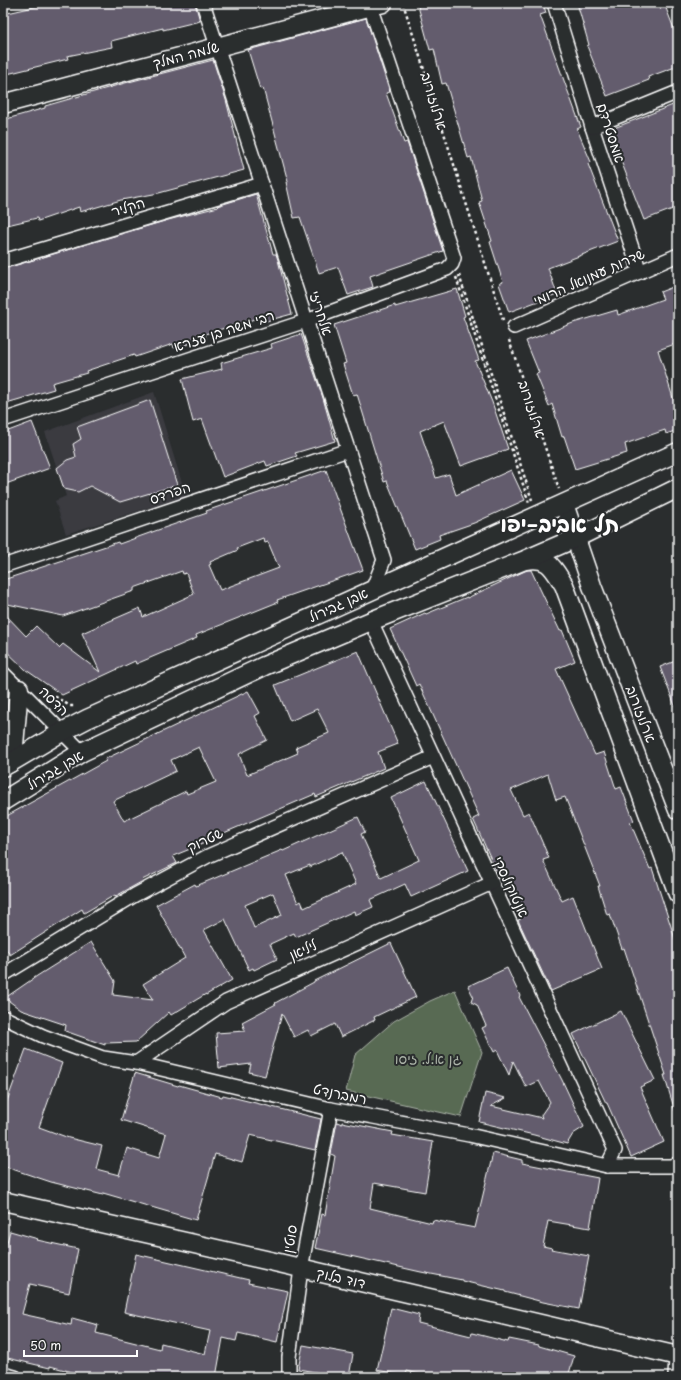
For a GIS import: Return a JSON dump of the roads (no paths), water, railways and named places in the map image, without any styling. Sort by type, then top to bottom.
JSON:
[{"type":"street","name":"אלחריזי","points":[[203,3],[384,560],[372,590]]},
{"type":"street","name":"אמסטרדם","points":[[554,3],[592,127],[640,272]]},
{"type":"street","name":"שלמה המלך","points":[[3,104],[374,4]]},
{"type":"street","name":"רבי משה בן עזרא","points":[[3,420],[306,321],[447,269],[453,261],[374,4]]},
{"type":"street","points":[[592,127],[678,92]]},
{"type":"street","name":"הקליר","points":[[3,261],[262,184]]},
{"type":"street","name":"שדרות עמנואל הרומי","points":[[509,330],[678,255]]},
{"type":"street","name":"הפרדס","points":[[3,566],[348,450]]},
{"type":"street","name":"אבן גבירול","points":[[6,765],[62,732],[94,716],[678,452]]},
{"type":"street","name":"אבן גבירול","points":[[3,801],[82,752],[264,666],[371,621],[525,560],[576,538],[678,488]]},
{"type":"street","name":"ארלוזורוב","points":[[564,504],[592,586],[678,810]]},
{"type":"street","name":"ארלוזורוב","points":[[525,560],[545,560],[564,585],[678,894]]},
{"type":"street","name":"אנטוקולסקי","points":[[371,621],[615,1150],[607,1166]]},
{"type":"street","name":"הדסה","points":[[3,673],[82,752]]},
{"type":"street","points":[[6,765],[14,745],[19,689]]},
{"type":"street","name":"שטרוק","points":[[3,975],[135,895],[208,856],[433,757]]},
{"type":"street","points":[[662,769],[678,781]]},
{"type":"street","name":"ליליאן","points":[[136,1063],[226,1002],[492,883]]},
{"type":"street","name":"רמברנדט","points":[[3,1017],[43,1036],[103,1058],[136,1063],[331,1109],[469,1135],[607,1166],[670,1166],[678,1164]]},
{"type":"street","name":"סוטין","points":[[289,1377],[289,1357],[301,1268],[331,1109]]},
{"type":"street","name":"דוד בלוך","points":[[3,1201],[301,1268],[677,1356]]},
{"type":"street","points":[[675,1377],[677,1356]]},
{"type":"street","points":[[3,1374],[15,1377]]},
{"type":"district","name":"תל אביב–יפו","points":[[560,524]]},
{"type":"park label","name":"גן א.ל. זיסו","points":[[428,1059]]}]
